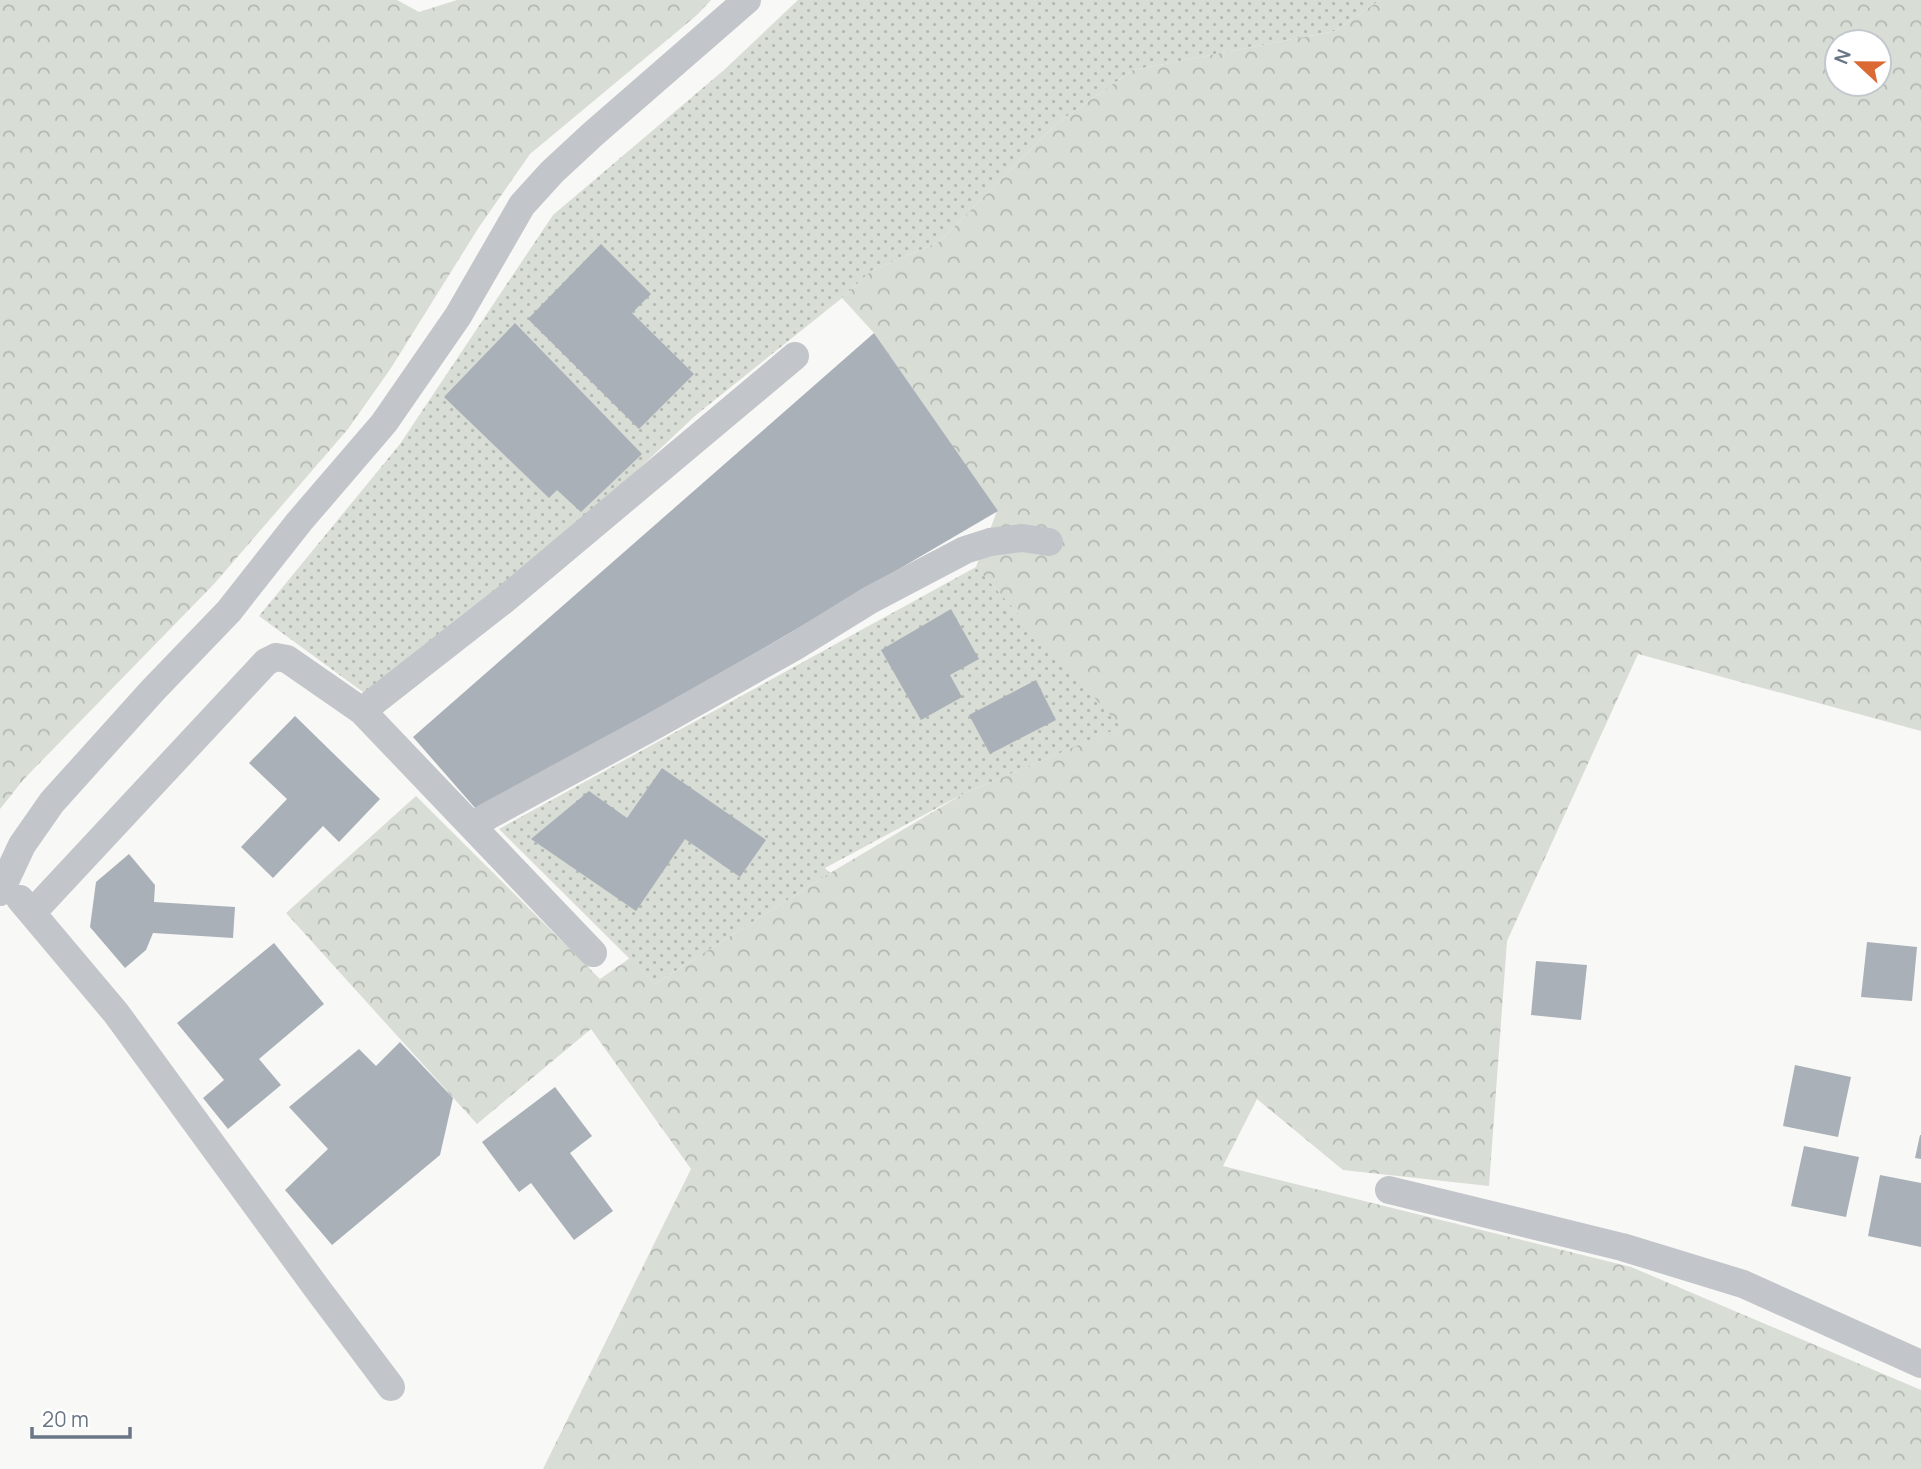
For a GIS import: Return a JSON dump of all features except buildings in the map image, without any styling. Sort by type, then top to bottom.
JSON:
[{"type":"street","points":[[391,1387],[116,1013],[32,913],[3,886],[22,845],[52,802],[229,611],[299,522],[384,424],[457,316],[522,205],[552,172],[593,134],[747,0]]},
{"type":"street","points":[[362,711],[504,600],[795,356]]},
{"type":"street","points":[[473,826],[794,647],[870,600],[965,550],[990,542],[1023,538],[1048,542]]},
{"type":"street","points":[[32,913],[266,662],[276,657],[287,659],[362,711],[593,953]]},
{"type":"street","points":[[1389,1190],[1622,1247],[1743,1284],[1921,1364]]},
{"type":"green space","points":[[0,0],[397,0],[419,12],[457,0],[711,0],[697,15],[530,154],[479,227],[391,368],[348,429],[214,584],[24,779],[0,809]]},
{"type":"green space","points":[[798,0],[1380,0],[1335,31],[1133,70],[1056,124],[939,242],[871,271],[842,298],[696,415],[575,529],[367,695],[259,616],[400,444],[553,215],[724,70]]},
{"type":"green space","points":[[1380,0],[1921,0],[1921,731],[1638,654],[1507,941],[1489,1186],[1343,1170],[1257,1099],[1223,1166],[1631,1267],[1921,1390],[1921,1469],[543,1469],[691,1169],[591,1029],[477,1124],[286,913],[416,796],[600,979],[630,958],[655,984],[830,873],[963,794],[1121,727],[976,567],[997,511],[874,333],[842,298],[871,271],[939,242],[1056,124],[1133,70],[1335,31]]},
{"type":"green space","points":[[976,567],[1122,727],[963,794],[825,868],[830,873],[655,984],[499,829]]}]
